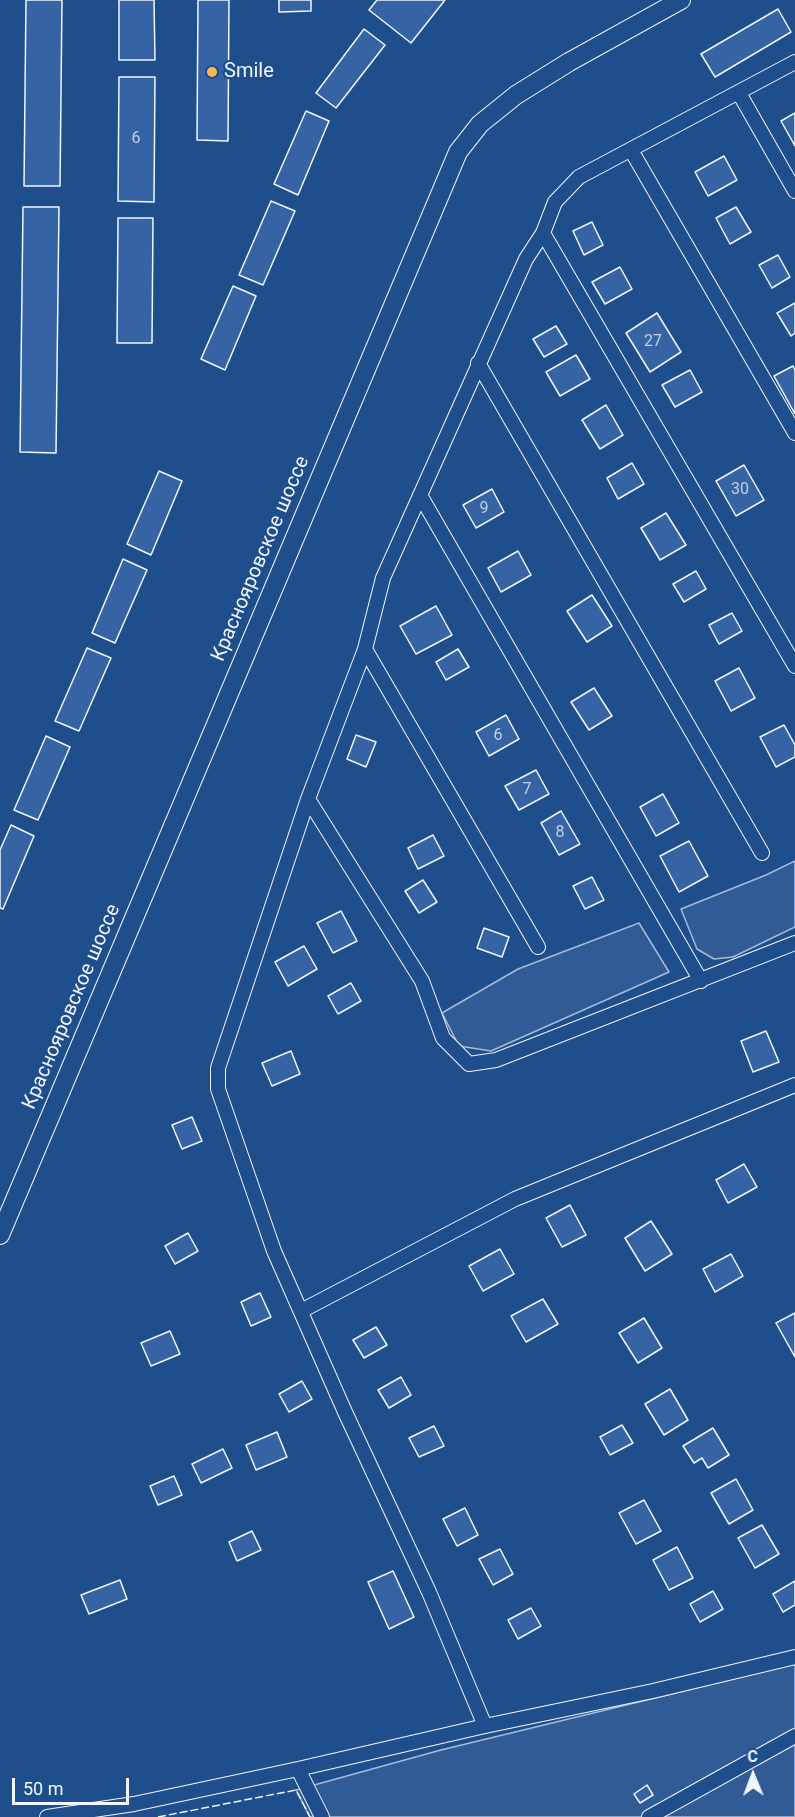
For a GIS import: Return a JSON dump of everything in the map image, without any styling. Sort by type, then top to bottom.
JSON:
[{"type":"street","name":"Краснояровское шоссе","points":[[0,1235],[458,152],[480,124],[516,95],[569,62],[681,0]]},
{"type":"street","points":[[484,1726],[429,1592],[345,1412],[274,1251],[218,1089],[218,1068],[308,799],[365,649],[383,578],[478,363],[526,259],[543,233],[555,202],[579,177],[795,62]]},
{"type":"street","points":[[738,93],[795,191]]},
{"type":"street","points":[[631,150],[795,433]]},
{"type":"street","points":[[543,233],[795,666]]},
{"type":"street","points":[[478,363],[762,853]]},
{"type":"street","points":[[420,495],[701,981]]},
{"type":"street","points":[[365,649],[538,947]]},
{"type":"street","points":[[308,799],[422,981],[443,1038],[469,1064],[496,1060],[795,943]]},
{"type":"street","points":[[301,1311],[514,1199],[795,1085]]},
{"type":"street","points":[[47,1817],[134,1804],[298,1769],[484,1726],[653,1691],[795,1657]]},
{"type":"street","points":[[650,1817],[795,1736]]},
{"type":"street","points":[[298,1769],[322,1817]]},
{"type":"shaded area","points":[[795,861],[795,927],[733,957],[714,959],[697,949],[681,909]]},
{"type":"shaded area","points":[[639,923],[669,972],[491,1051],[459,1046],[442,1013],[518,969]]},
{"type":"shaded area","points":[[795,1664],[795,1817],[310,1817],[296,1790],[441,1750]]},
{"type":"building","points":[[26,0],[62,0],[60,186],[24,186]]},
{"type":"building","points":[[119,0],[154,0],[155,60],[119,60]]},
{"type":"building","points":[[198,0],[229,0],[228,141],[197,140]]},
{"type":"building","points":[[279,0],[311,0],[311,11],[279,12]]},
{"type":"building","points":[[377,0],[445,0],[411,43],[369,10]]},
{"type":"building","points":[[778,9],[791,32],[715,77],[701,54]]},
{"type":"building","points":[[364,29],[385,45],[336,108],[316,93]]},
{"type":"building","points":[[119,77],[155,77],[154,202],[118,201]]},
{"type":"building","points":[[306,111],[329,121],[298,195],[274,184]]},
{"type":"building","points":[[795,113],[795,146],[781,121]]},
{"type":"building","points":[[724,156],[737,180],[708,196],[695,172]]},
{"type":"building","points":[[271,201],[295,211],[263,285],[239,275]]},
{"type":"building","points":[[23,207],[59,207],[56,453],[20,452]]},
{"type":"building","points":[[736,207],[751,232],[730,244],[716,218]]},
{"type":"building","points":[[118,218],[153,218],[152,343],[117,343]]},
{"type":"building","points":[[592,222],[603,245],[584,255],[573,231]]},
{"type":"building","points":[[778,255],[790,277],[772,288],[759,265]]},
{"type":"building","points":[[620,267],[632,289],[605,304],[592,282]]},
{"type":"building","points":[[233,286],[256,296],[225,370],[201,359]]},
{"type":"building","points":[[795,303],[795,333],[791,336],[777,313]]},
{"type":"building","points":[[657,313],[681,352],[650,372],[626,333]]},
{"type":"building","points":[[556,326],[567,344],[544,357],[533,339]]},
{"type":"building","points":[[576,355],[590,379],[560,396],[546,372]]},
{"type":"building","points":[[793,366],[795,370],[795,414],[774,376]]},
{"type":"building","points":[[690,370],[702,392],[675,407],[662,385]]},
{"type":"building","points":[[606,405],[623,435],[600,449],[582,420]]},
{"type":"building","points":[[632,463],[644,484],[618,499],[607,478]]},
{"type":"building","points":[[744,465],[764,500],[736,516],[716,481]]},
{"type":"building","points":[[159,471],[182,481],[151,555],[127,544]]},
{"type":"building","points":[[492,489],[504,512],[476,528],[463,505]]},
{"type":"building","points":[[666,513],[686,545],[660,560],[641,528]]},
{"type":"building","points":[[518,551],[531,575],[501,592],[488,568]]},
{"type":"building","points":[[123,559],[147,570],[115,643],[92,633]]},
{"type":"building","points":[[696,571],[706,589],[684,602],[673,584]]},
{"type":"building","points":[[592,595],[612,626],[587,642],[567,611]]},
{"type":"building","points":[[436,606],[452,635],[416,654],[400,626]]},
{"type":"building","points":[[732,613],[742,631],[719,644],[709,625]]},
{"type":"building","points":[[87,648],[111,658],[79,731],[55,721]]},
{"type":"building","points":[[458,649],[469,667],[446,680],[436,662]]},
{"type":"building","points":[[739,668],[755,698],[731,711],[715,681]]},
{"type":"building","points":[[594,688],[612,716],[589,730],[571,702]]},
{"type":"building","points":[[506,715],[519,739],[489,756],[476,732]]},
{"type":"building","points":[[784,725],[795,745],[795,757],[776,767],[760,737]]},
{"type":"building","points":[[356,735],[376,742],[366,767],[347,759]]},
{"type":"building","points":[[46,736],[70,747],[38,820],[14,810]]},
{"type":"building","points":[[536,770],[549,794],[519,810],[505,786]]},
{"type":"building","points":[[663,794],[679,823],[656,836],[640,807]]},
{"type":"building","points":[[561,811],[580,844],[559,855],[541,823]]},
{"type":"building","points":[[11,825],[34,836],[3,909],[0,908],[0,850]]},
{"type":"building","points":[[433,835],[444,856],[418,869],[408,848]]},
{"type":"building","points":[[689,841],[708,876],[679,892],[660,856]]},
{"type":"building","points":[[592,877],[604,900],[585,909],[573,886]]},
{"type":"building","points":[[423,880],[437,902],[419,913],[405,891]]},
{"type":"building","points":[[341,911],[357,941],[333,953],[317,923]]},
{"type":"building","points":[[484,928],[509,937],[502,957],[477,948]]},
{"type":"building","points":[[304,946],[317,969],[288,986],[275,962]]},
{"type":"building","points":[[351,983],[361,1001],[338,1014],[328,996]]},
{"type":"building","points":[[766,1031],[779,1062],[753,1072],[741,1041]]},
{"type":"building","points":[[291,1051],[300,1074],[272,1086],[262,1063]]},
{"type":"building","points":[[192,1117],[202,1141],[182,1149],[172,1125]]},
{"type":"building","points":[[744,1164],[757,1187],[728,1203],[716,1180]]},
{"type":"building","points":[[570,1205],[586,1235],[562,1247],[546,1218]]},
{"type":"building","points":[[651,1221],[672,1254],[645,1271],[625,1238]]},
{"type":"building","points":[[188,1233],[198,1251],[175,1264],[165,1246]]},
{"type":"building","points":[[500,1249],[514,1274],[483,1291],[469,1266]]},
{"type":"building","points":[[731,1254],[743,1276],[715,1292],[703,1269]]},
{"type":"building","points":[[260,1293],[271,1317],[251,1326],[241,1302]]},
{"type":"building","points":[[543,1299],[558,1324],[526,1342],[511,1316]]},
{"type":"building","points":[[795,1313],[795,1357],[776,1323]]},
{"type":"building","points":[[644,1318],[662,1348],[638,1363],[619,1333]]},
{"type":"building","points":[[376,1327],[387,1345],[364,1358],[353,1340]]},
{"type":"building","points":[[170,1331],[180,1354],[151,1366],[141,1343]]},
{"type":"building","points":[[401,1377],[411,1395],[389,1408],[378,1390]]},
{"type":"building","points":[[302,1381],[312,1399],[289,1412],[279,1394]]},
{"type":"building","points":[[670,1389],[688,1420],[664,1435],[645,1404]]},
{"type":"building","points":[[622,1425],[633,1443],[610,1455],[600,1437]]},
{"type":"building","points":[[434,1426],[444,1446],[419,1457],[409,1438]]},
{"type":"building","points":[[713,1428],[729,1455],[708,1468],[702,1458],[694,1463],[683,1446]]},
{"type":"building","points":[[277,1432],[287,1457],[256,1470],[246,1445]]},
{"type":"building","points":[[223,1449],[232,1468],[201,1483],[192,1464]]},
{"type":"building","points":[[174,1476],[182,1495],[158,1505],[150,1486]]},
{"type":"building","points":[[736,1479],[753,1510],[729,1524],[711,1493]]},
{"type":"building","points":[[644,1500],[661,1531],[636,1544],[619,1513]]},
{"type":"building","points":[[465,1508],[478,1535],[457,1546],[443,1519]]},
{"type":"building","points":[[762,1525],[779,1554],[755,1568],[738,1538]]},
{"type":"building","points":[[252,1531],[261,1550],[237,1561],[229,1542]]},
{"type":"building","points":[[677,1547],[693,1578],[669,1590],[653,1560]]},
{"type":"building","points":[[500,1549],[513,1574],[493,1585],[479,1559]]},
{"type":"building","points":[[393,1571],[414,1617],[389,1629],[368,1582]]},
{"type":"building","points":[[120,1580],[127,1599],[89,1614],[81,1595]]},
{"type":"building","points":[[795,1581],[795,1605],[783,1612],[773,1594]]},
{"type":"building","points":[[713,1591],[723,1609],[700,1622],[690,1604]]},
{"type":"building","points":[[531,1608],[541,1626],[518,1639],[508,1620]]},
{"type":"building","points":[[647,1785],[653,1795],[640,1803],[634,1794]]},
{"type":"fence","points":[[158,1817],[296,1790],[310,1817]]},
{"type":"place","name":"Smile","points":[[212,72]]}]
